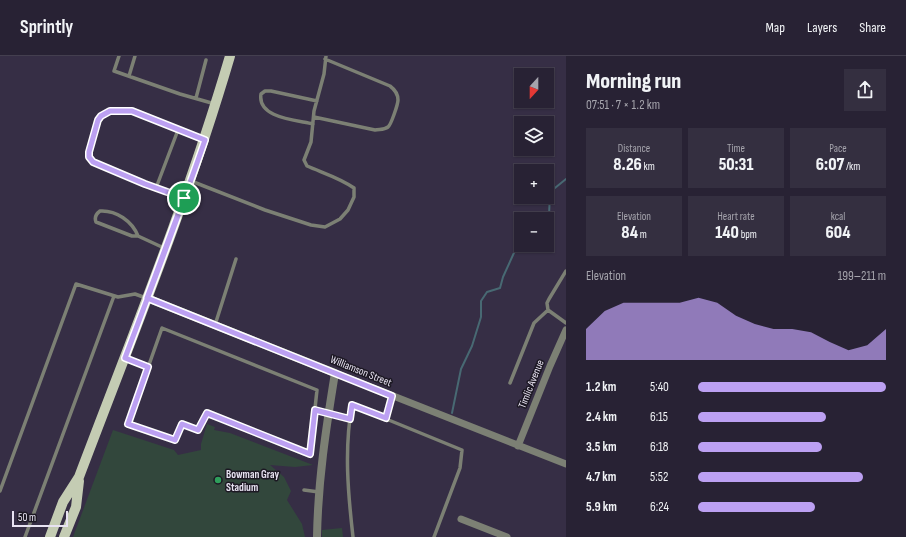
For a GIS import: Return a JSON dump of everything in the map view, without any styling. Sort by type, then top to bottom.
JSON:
[{"type":"main road","points":[[50,537],[63,502],[79,477],[125,358],[191,181],[230,56]]},
{"type":"main road","points":[[64,537],[76,507],[79,477]]},
{"type":"street","name":"Williamson Street","points":[[147,298],[566,464]]},
{"type":"street","name":"Timlic Avenue","points":[[518,446],[566,330]]},
{"type":"street","points":[[317,537],[318,492],[334,373]]},
{"type":"street","points":[[461,519],[507,537]]},
{"type":"lane","points":[[119,56],[114,71],[216,104]]},
{"type":"lane","points":[[129,76],[135,56]]},
{"type":"lane","points":[[191,181],[265,210],[311,225],[325,227],[340,219],[348,210],[354,198],[354,188],[344,181],[328,176],[307,166],[304,160],[311,142],[314,117],[324,74],[326,58],[390,86],[395,90],[398,100],[390,125],[383,129],[375,130],[314,117]]},
{"type":"lane","points":[[196,98],[206,60]]},
{"type":"lane","points":[[313,124],[272,114],[262,106],[260,100],[261,94],[265,91],[271,90],[317,101]]},
{"type":"lane","points":[[184,198],[156,188],[90,160],[89,152],[98,120],[101,116],[110,111],[132,111],[205,140]]},
{"type":"lane","points":[[156,188],[178,130]]},
{"type":"lane","points":[[138,236],[136,229],[125,219],[107,211],[100,211],[95,218],[96,222],[132,236],[138,236],[165,249]]},
{"type":"lane","points":[[215,325],[236,259]]},
{"type":"lane","points":[[566,271],[547,303],[548,310],[566,323]]},
{"type":"lane","points":[[0,491],[76,284],[118,297],[135,294],[147,298]]},
{"type":"lane","points":[[25,537],[114,296]]},
{"type":"lane","points":[[510,383],[534,323],[548,310]]},
{"type":"lane","points":[[162,328],[317,390],[315,410],[310,454],[207,413],[198,430],[182,424],[175,440],[128,424],[162,328]]},
{"type":"lane","points":[[125,358],[148,367]]},
{"type":"lane","points":[[386,418],[392,396]]},
{"type":"lane","points":[[353,537],[347,488],[352,405],[462,450],[460,468],[434,537]]},
{"type":"lane","points":[[315,410],[350,419]]},
{"type":"lane","points":[[304,490],[318,492]]},
{"type":"green space","name":"Bowman Gray Stadium","points":[[207,424],[215,427],[214,430],[230,433],[313,465],[295,467],[270,465],[284,477],[291,491],[287,500],[302,524],[305,537],[73,537],[113,430],[174,450],[178,455],[201,450],[201,444]]},
{"type":"green space","points":[[342,528],[343,537],[322,537],[322,530]]},
{"type":"waterway","points":[[549,212],[550,192],[566,179]]},
{"type":"waterway","points":[[452,413],[461,369],[472,346],[481,317],[481,301],[487,292],[500,288],[503,277],[514,252]]},
{"type":"place","name":"Bowman Gray Stadium","points":[[218,480]]},
{"type":"route","points":[[184,198],[145,184],[90,160],[88,155],[98,120],[101,116],[110,111],[132,111],[205,140],[191,181],[184,198],[165,249],[147,298],[125,358],[148,367],[128,424],[175,440],[182,424],[198,430],[207,413],[310,454],[315,410],[350,419],[352,405],[386,418],[392,396],[147,298],[184,198]]}]
